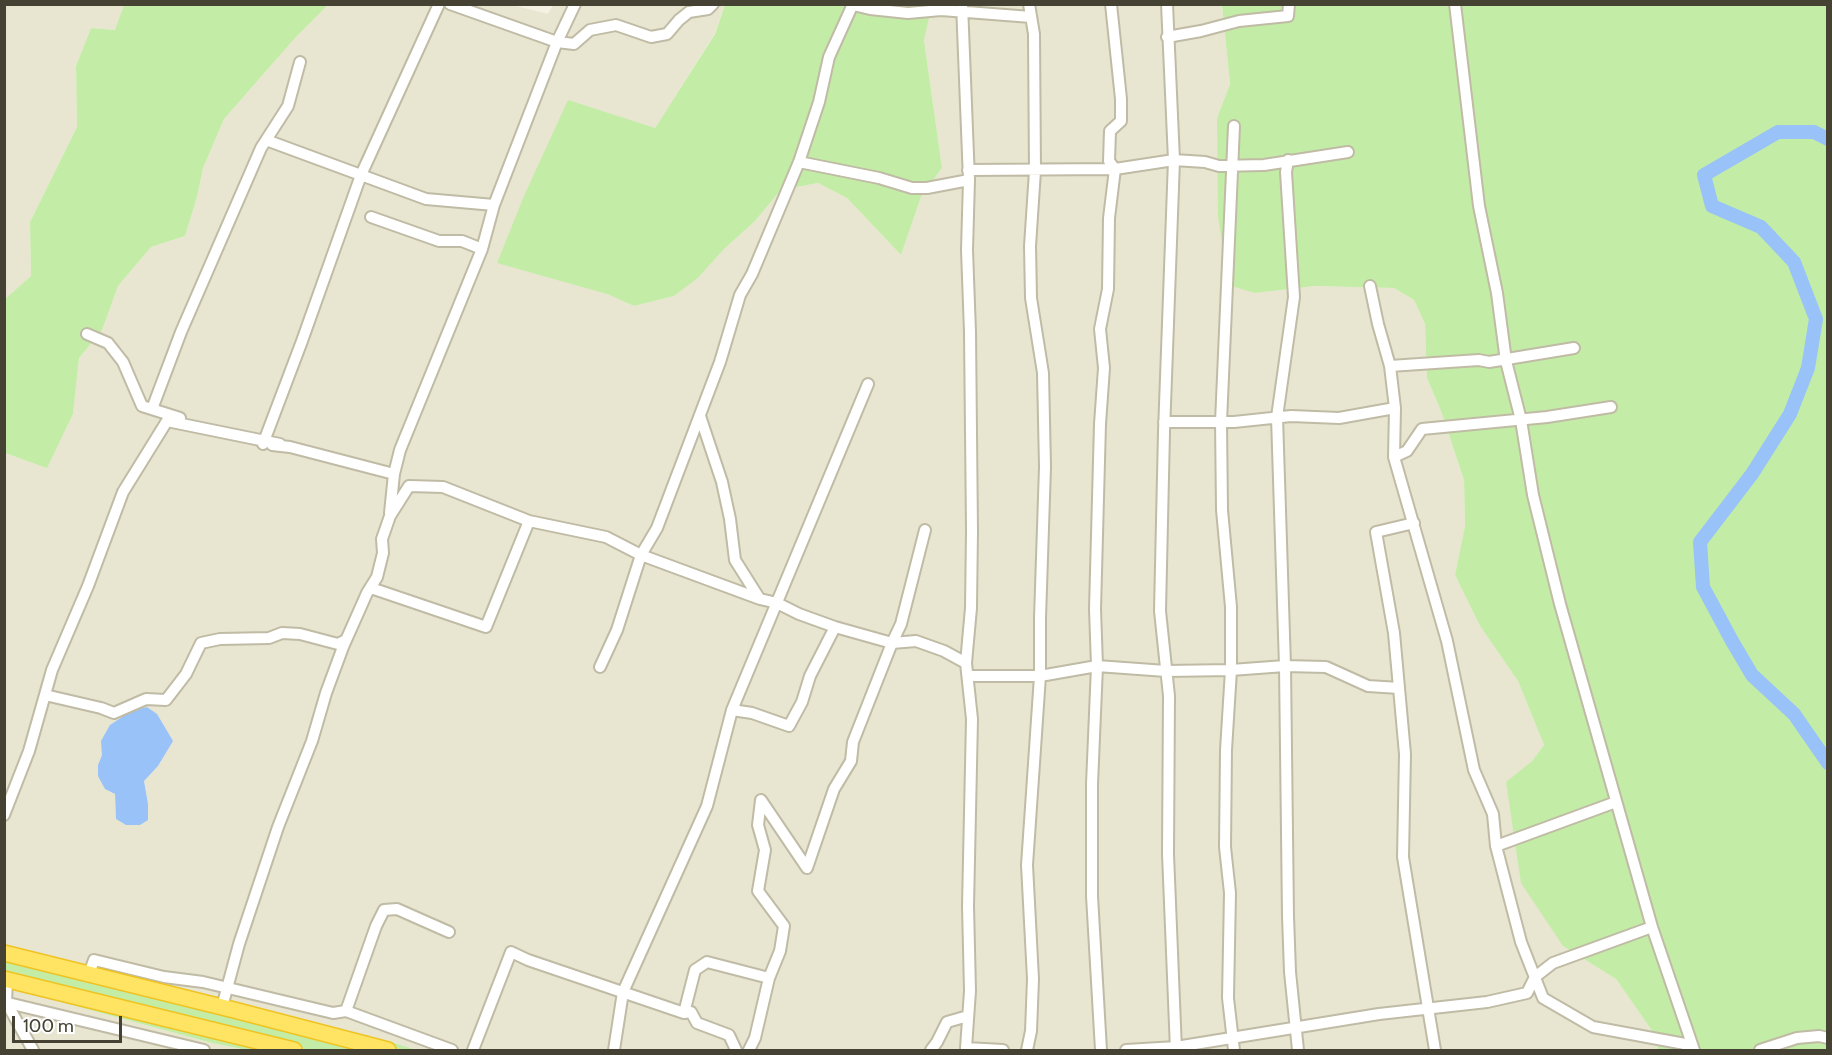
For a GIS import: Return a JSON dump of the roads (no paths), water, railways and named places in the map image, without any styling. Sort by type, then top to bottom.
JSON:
[{"type":"highway","points":[[4,953],[387,1050]]},
{"type":"highway","points":[[6,979],[294,1050]]},
{"type":"street","points":[[263,444],[361,175],[439,4]]},
{"type":"street","points":[[450,4],[557,42],[574,45],[590,30],[616,25],[651,37],[667,34],[689,12],[708,9],[713,4]]},
{"type":"street","points":[[390,516],[394,474],[400,450],[482,249],[494,205],[557,42],[575,4]]},
{"type":"street","points":[[1027,1050],[1031,1031],[1033,979],[1027,865],[1040,676],[1045,467],[1043,373],[1031,298],[1030,246],[1035,171],[1034,34],[1029,4]]},
{"type":"street","points":[[1101,1050],[1092,896],[1092,784],[1097,666],[1095,609],[1100,424],[1104,368],[1100,329],[1108,289],[1109,218],[1115,169],[1109,161],[1110,131],[1121,121],[1111,4]]},
{"type":"street","points":[[1167,4],[1174,160],[1164,422],[1160,611],[1169,696],[1168,854],[1176,1049]]},
{"type":"street","points":[[1167,37],[1239,21],[1288,16],[1289,4]]},
{"type":"street","points":[[1455,4],[1479,206],[1497,293],[1506,361],[1521,420],[1533,495],[1560,604],[1652,927],[1694,1050]]},
{"type":"street","points":[[600,667],[617,630],[641,555],[657,528],[700,416],[720,362],[740,295],[757,264],[799,162],[819,102],[829,57],[853,5],[908,13],[962,8],[1031,17]]},
{"type":"street","points":[[962,8],[969,175],[967,250],[972,542],[971,608],[966,663],[972,719],[968,906],[970,991],[966,1049],[1003,1050]]},
{"type":"street","points":[[152,409],[181,332],[261,148],[288,106],[300,62]]},
{"type":"street","points":[[1234,126],[1221,422],[1222,510],[1231,607],[1232,670],[1228,703],[1225,847],[1230,893],[1228,998],[1234,1050]]},
{"type":"street","points":[[266,140],[426,199],[494,205]]},
{"type":"street","points":[[799,162],[879,178],[912,188],[927,189],[969,175],[1115,169],[1174,160],[1205,162],[1220,166],[1264,165],[1348,152]]},
{"type":"street","points":[[1288,160],[1286,172],[1294,297],[1277,417],[1285,666],[1288,916],[1290,972],[1298,1050]]},
{"type":"street","points":[[371,217],[439,241],[462,241],[482,249]]},
{"type":"street","points":[[1370,286],[1390,366],[1395,408],[1394,457],[1447,641],[1474,770],[1493,814],[1496,846],[1521,942],[1543,998],[1593,1027],[1685,1044],[1689,1050]]},
{"type":"street","points":[[87,334],[108,343],[123,362],[142,406],[263,444],[290,447],[394,474]]},
{"type":"street","points":[[1390,366],[1479,360],[1506,361],[1574,348]]},
{"type":"street","points":[[614,1050],[623,992],[707,806],[732,710],[868,384]]},
{"type":"street","points":[[1394,457],[1407,451],[1422,429],[1521,420],[1611,407]]},
{"type":"street","points":[[1164,422],[1234,422],[1291,416],[1339,418],[1395,408]]},
{"type":"street","points":[[700,416],[722,482],[730,519],[735,560],[760,599]]},
{"type":"street","points":[[4,815],[28,751],[52,670],[88,586],[123,492],[167,421],[280,444]]},
{"type":"street","points":[[222,1007],[238,944],[270,849],[312,741],[326,693],[344,647],[377,577],[383,553],[382,539],[390,516],[409,486],[443,487],[530,521],[606,537],[641,555],[760,599],[777,603],[799,614],[836,627],[892,643],[916,641],[944,651],[966,663]]},
{"type":"street","points":[[371,588],[486,627],[530,521]]},
{"type":"street","points":[[1414,523],[1376,532],[1394,633],[1405,754],[1404,857],[1435,1050]]},
{"type":"street","points":[[749,1050],[755,1038],[769,978],[780,951],[784,926],[758,891],[765,850],[758,825],[761,800],[807,868],[834,789],[851,761],[853,742],[901,624],[925,530]]},
{"type":"street","points":[[732,710],[789,726],[802,702],[810,676],[836,627]]},
{"type":"street","points":[[45,695],[114,713],[147,699],[166,700],[186,674],[201,643],[220,639],[269,638],[282,633],[300,634],[338,644],[344,641]]},
{"type":"street","points":[[968,676],[1040,676],[1097,666],[1166,671],[1285,666],[1326,667],[1368,686],[1399,688]]},
{"type":"street","points":[[1496,846],[1616,802]]},
{"type":"street","points":[[346,1011],[376,926],[384,910],[397,909],[449,932]]},
{"type":"street","points":[[1126,1050],[1176,1049],[1379,1014],[1487,1002],[1527,993],[1535,977],[1553,963],[1652,927]]},
{"type":"street","points":[[473,1050],[512,952],[528,960],[651,1003],[684,1013],[692,1012],[698,1023],[729,1035],[736,1050]]},
{"type":"street","points":[[89,974],[94,960],[164,977],[226,987],[333,1013],[346,1011],[452,1050]]},
{"type":"street","points":[[684,1013],[695,970],[707,962],[769,978]]},
{"type":"street","points":[[6,979],[5,1002],[33,1050]]},
{"type":"street","points":[[5,1002],[204,1050]]},
{"type":"street","points":[[931,1050],[938,1042],[947,1022],[968,1016]]},
{"type":"street","points":[[1760,1050],[1797,1038],[1819,1036],[1827,1038]]},
{"type":"water","points":[[147,707],[157,714],[173,741],[158,766],[144,781],[148,820],[140,825],[126,825],[116,819],[115,794],[105,789],[98,776],[98,765],[102,755],[101,741],[110,725],[133,710]]},
{"type":"waterway","points":[[1828,139],[1814,132],[1778,132],[1704,175],[1712,206],[1761,227],[1794,262],[1816,319],[1808,368],[1790,414],[1752,474],[1700,542],[1703,587],[1732,641],[1752,675],[1794,714],[1828,763]]}]
